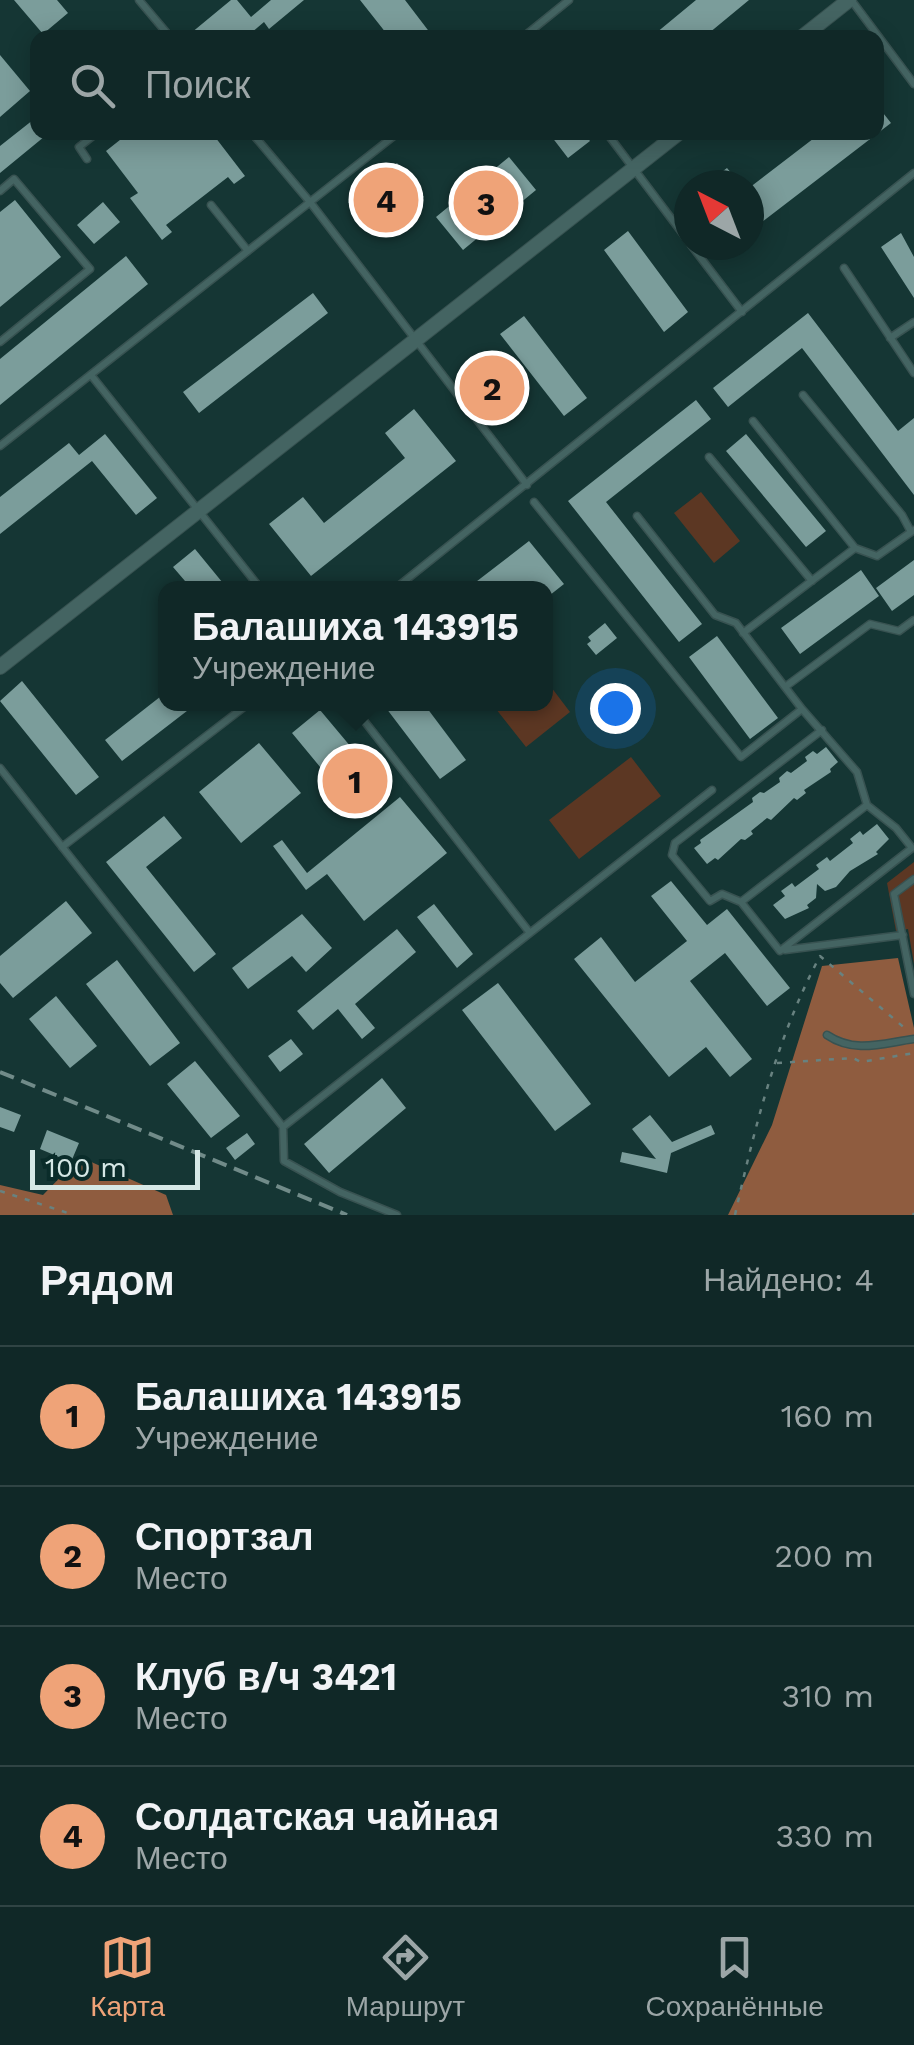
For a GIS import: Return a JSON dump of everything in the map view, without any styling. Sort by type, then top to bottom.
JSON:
[{"type":"street","points":[[812,30],[850,0]]},
{"type":"street","points":[[0,667],[670,140]]},
{"type":"lane","points":[[139,0],[164,30]]},
{"type":"lane","points":[[535,30],[569,0]]},
{"type":"lane","points":[[850,0],[873,30]]},
{"type":"lane","points":[[884,45],[914,84]]},
{"type":"lane","points":[[87,159],[78,148],[88,140]]},
{"type":"lane","points":[[258,140],[310,202],[527,485]]},
{"type":"lane","points":[[0,446],[389,140]]},
{"type":"lane","points":[[612,140],[674,223]]},
{"type":"lane","points":[[405,581],[914,173]]},
{"type":"lane","points":[[0,191],[14,179],[90,270],[0,342]]},
{"type":"lane","points":[[211,205],[248,251]]},
{"type":"lane","points":[[702,260],[742,312]]},
{"type":"lane","points":[[844,268],[914,373]]},
{"type":"lane","points":[[890,338],[914,322]]},
{"type":"lane","points":[[91,374],[254,581]]},
{"type":"lane","points":[[752,421],[855,548],[877,556],[912,530],[803,394]]},
{"type":"lane","points":[[709,457],[812,581]]},
{"type":"lane","points":[[534,502],[741,757],[802,709]]},
{"type":"lane","points":[[637,516],[715,615],[736,623],[744,632],[785,688],[857,772],[867,806],[896,828],[912,848],[780,951]]},
{"type":"lane","points":[[744,632],[855,548]]},
{"type":"lane","points":[[785,688],[870,624],[899,631],[914,620]]},
{"type":"lane","points":[[62,847],[239,711]]},
{"type":"lane","points":[[356,711],[530,933]]},
{"type":"lane","points":[[780,951],[741,902],[722,894],[710,901],[672,855],[675,843],[822,730]]},
{"type":"lane","points":[[0,768],[283,1127],[284,1161],[340,1192],[397,1215]]},
{"type":"lane","points":[[283,1127],[712,790]]},
{"type":"lane","points":[[741,902],[867,806]]},
{"type":"lane","points":[[914,879],[894,894],[914,994]]},
{"type":"lane","points":[[780,951],[903,935]]},
{"type":"lane","points":[[828,1034],[844,1046],[856,1047],[914,1037]]},
{"type":"path","points":[[735,1215],[755,1124],[820,956],[914,1037]]},
{"type":"path","points":[[775,1064],[853,1058],[861,1062],[914,1053]]},
{"type":"path","points":[[0,1192],[74,1215]]},
{"type":"shaded area","points":[[701,492],[740,541],[714,563],[674,513]]},
{"type":"shaded area","points":[[553,690],[570,712],[526,747],[498,711],[553,711]]},
{"type":"shaded area","points":[[631,757],[661,796],[579,859],[549,820]]},
{"type":"shaded area","points":[[914,862],[914,964],[908,929],[896,931],[887,883]]},
{"type":"shaded area","points":[[898,958],[914,1028],[914,1215],[728,1215],[772,1125],[822,966]]},
{"type":"shaded area","points":[[80,1157],[166,1195],[173,1215],[0,1215],[0,1185],[43,1195]]},
{"type":"building","points":[[14,0],[57,0],[68,13],[48,30],[40,30]]},
{"type":"building","points":[[231,0],[237,0],[251,17],[271,0],[304,0],[269,29],[264,22],[254,30],[195,30]]},
{"type":"building","points":[[360,0],[405,0],[428,30],[384,30]]},
{"type":"building","points":[[696,0],[749,0],[713,30],[660,30]]},
{"type":"building","points":[[0,55],[30,91],[0,117]]},
{"type":"building","points":[[30,122],[30,140],[40,140],[0,173],[0,146]]},
{"type":"building","points":[[120,140],[217,140],[245,176],[234,184],[228,177],[166,225],[172,232],[162,240],[130,198],[138,193],[106,151]]},
{"type":"building","points":[[554,140],[589,140],[590,141],[568,158]]},
{"type":"building","points":[[812,140],[869,140],[764,220],[764,176]]},
{"type":"building","points":[[509,157],[536,190],[463,250],[436,217]]},
{"type":"building","points":[[397,163],[424,197],[375,236],[348,202]]},
{"type":"building","points":[[15,200],[61,257],[0,307],[0,212]]},
{"type":"building","points":[[103,202],[120,222],[94,244],[77,225]]},
{"type":"building","points":[[628,231],[688,312],[664,332],[604,250]]},
{"type":"building","points":[[901,233],[914,257],[914,298],[881,247]]},
{"type":"building","points":[[126,256],[148,284],[0,405],[0,359]]},
{"type":"building","points":[[313,293],[328,313],[199,413],[183,392]]},
{"type":"building","points":[[808,313],[898,431],[914,418],[914,495],[802,348],[728,407],[713,388]]},
{"type":"building","points":[[524,316],[587,398],[564,416],[500,334]]},
{"type":"building","points":[[481,357],[520,405],[502,419],[464,372]]},
{"type":"building","points":[[696,400],[711,419],[606,502],[702,624],[679,642],[568,501]]},
{"type":"building","points":[[414,409],[456,461],[311,576],[269,524],[303,497],[324,523],[405,458],[385,433]]},
{"type":"building","points":[[105,434],[157,498],[136,515],[92,461],[0,534],[0,497],[69,443],[79,455]]},
{"type":"building","points":[[746,434],[826,531],[806,547],[726,451]]},
{"type":"building","points":[[529,541],[564,584],[553,593],[553,581],[477,581]]},
{"type":"building","points":[[195,549],[221,581],[185,581],[173,567]]},
{"type":"building","points":[[914,560],[914,595],[892,611],[876,588]]},
{"type":"building","points":[[861,570],[879,596],[800,654],[781,628]]},
{"type":"building","points":[[605,623],[617,638],[596,655],[587,644],[591,641],[588,637]]},
{"type":"building","points":[[717,636],[778,718],[750,739],[689,657]]},
{"type":"building","points":[[22,681],[99,777],[76,795],[0,701]]},
{"type":"building","points":[[158,698],[158,711],[187,711],[122,761],[105,740]]},
{"type":"building","points":[[321,711],[382,784],[354,808],[292,733]]},
{"type":"building","points":[[388,711],[429,711],[466,760],[440,779]]},
{"type":"building","points":[[259,743],[301,793],[241,843],[199,792]]},
{"type":"building","points":[[826,747],[838,762],[831,772],[771,820],[767,818],[745,840],[707,864],[694,848],[700,840],[753,802],[752,798],[760,792],[780,782],[787,771],[791,773],[807,761],[805,757],[813,751],[817,754]]},
{"type":"building","points":[[400,797],[447,853],[364,921],[327,874],[306,890],[273,846],[282,840],[307,873]]},
{"type":"building","points":[[164,816],[182,838],[146,867],[216,954],[194,972],[106,862]]},
{"type":"building","points":[[877,824],[889,839],[878,854],[850,871],[836,887],[825,891],[817,884],[816,898],[807,905],[809,908],[785,919],[773,905],[785,896],[781,891],[792,883],[795,887],[819,869],[816,865],[827,857],[830,861],[853,843],[850,839],[860,831],[863,835]]},
{"type":"building","points":[[671,881],[707,925],[727,909],[790,988],[767,1006],[725,953],[690,981],[752,1059],[730,1077],[706,1047],[669,1077],[574,959],[601,937],[635,982],[687,941],[651,896]]},
{"type":"building","points":[[66,901],[92,933],[13,998],[0,983],[0,956]]},
{"type":"building","points":[[434,904],[473,954],[457,968],[417,917]]},
{"type":"building","points":[[302,914],[332,948],[306,972],[292,956],[248,989],[232,968]]},
{"type":"building","points":[[397,929],[416,952],[355,1004],[375,1028],[362,1039],[338,1009],[313,1030],[297,1011]]},
{"type":"building","points":[[117,960],[180,1043],[150,1066],[86,984]]},
{"type":"building","points":[[498,983],[591,1104],[555,1131],[462,1010]]},
{"type":"building","points":[[56,996],[97,1046],[70,1068],[29,1019]]},
{"type":"building","points":[[291,1039],[303,1054],[280,1072],[268,1056]]},
{"type":"building","points":[[195,1061],[240,1116],[211,1138],[167,1084]]},
{"type":"building","points":[[382,1078],[406,1108],[329,1173],[304,1144]]},
{"type":"building","points":[[0,1107],[21,1115],[14,1132],[0,1127]]},
{"type":"building","points":[[650,1115],[672,1142],[711,1125],[715,1134],[671,1153],[667,1173],[620,1162],[622,1152],[656,1159],[632,1129]]},
{"type":"building","points":[[47,1130],[79,1143],[71,1162],[40,1149]]},
{"type":"building","points":[[247,1133],[255,1144],[235,1160],[226,1148]]},
{"type":"railway","points":[[0,1072],[347,1215]]},
{"type":"place","name":"Солдатская чайная","points":[[386,200]]},
{"type":"place","name":"Клуб в/ч 3421","points":[[486,203]]},
{"type":"place","name":"Спортзал","points":[[492,388]]},
{"type":"place","name":"Балашиха 143915","points":[[355,781]]}]
